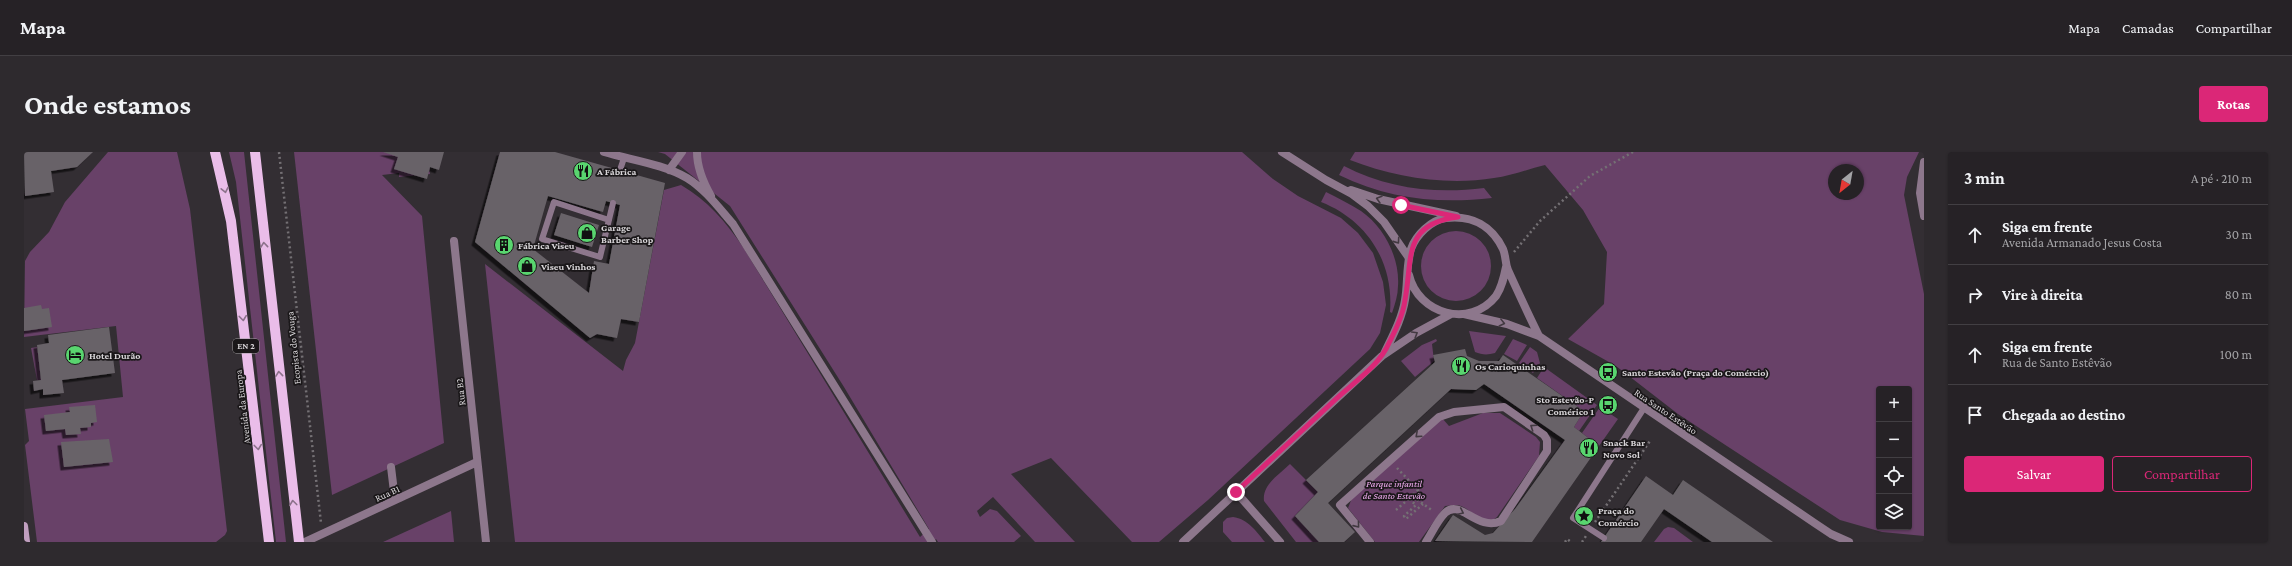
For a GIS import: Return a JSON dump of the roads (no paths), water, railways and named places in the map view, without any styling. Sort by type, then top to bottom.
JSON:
[{"type":"main road","name":"Avenida da Europa","points":[[215,152],[232,220],[269,537]]},
{"type":"main road","points":[[255,152],[298,542]]},
{"type":"main road","points":[[24,526],[26,542]]},
{"type":"main road","points":[[263,542],[269,537]]},
{"type":"street","points":[[604,152],[669,170],[687,178],[717,206]]},
{"type":"street","points":[[669,170],[682,152]]},
{"type":"street","points":[[697,152],[697,161],[703,182],[717,206],[747,246],[932,542]]},
{"type":"street","points":[[1282,152],[1326,180],[1352,194],[1368,206],[1384,222],[1409,258]]},
{"type":"street","points":[[1924,162],[1920,193],[1924,216]]},
{"type":"street","points":[[1326,180],[1378,199],[1473,220],[1486,226],[1497,237],[1504,251],[1505,263],[1503,282],[1496,296],[1484,307],[1464,314],[1451,314],[1439,311],[1425,303],[1416,292],[1408,270]]},
{"type":"street","points":[[1382,356],[1400,318],[1405,301],[1409,258],[1412,248],[1419,235],[1430,225],[1444,219],[1458,217]]},
{"type":"street","name":"Rua B2","points":[[454,241],[486,542]]},
{"type":"street","points":[[1505,263],[1539,336]]},
{"type":"street","points":[[1183,542],[1382,356],[1416,333],[1451,314]]},
{"type":"street","name":"Rua Santo Estêvão","points":[[1464,314],[1507,324],[1539,336],[1816,524],[1845,541]]},
{"type":"street","points":[[1370,542],[1340,505],[1439,416],[1454,412],[1504,407],[1544,435],[1547,440],[1547,451],[1501,521],[1493,524],[1485,524],[1456,508],[1449,510],[1442,517],[1426,542]]},
{"type":"street","name":"Rua B1","points":[[306,542],[477,462]]},
{"type":"street","points":[[391,468],[395,500]]},
{"type":"street","points":[[1236,492],[1280,542]]},
{"type":"lane","points":[[620,170],[624,158]]},
{"type":"lane","points":[[609,220],[554,202],[542,239],[600,257],[609,220],[613,203]]},
{"type":"lane","points":[[1604,538],[1573,518],[1644,408]]},
{"type":"place","name":"A Fábrica","points":[[583,171]]},
{"type":"place","name":"Garage Barber Shop","points":[[587,233]]},
{"type":"place","name":"Fábrica Viseu","points":[[504,245]]},
{"type":"place","name":"Viseu Vinhos","points":[[527,266]]},
{"type":"place","name":"Hotel Durão","points":[[75,355]]},
{"type":"place","name":"Os Carioquinhas","points":[[1461,366]]},
{"type":"place","name":"Santo Estevão (Praça do Comércio)","points":[[1608,372]]},
{"type":"place","name":"Sto Estevão-P Comérico 1","points":[[1608,405]]},
{"type":"place","name":"Snack Bar Novo Sol","points":[[1589,448]]},
{"type":"place","name":"Praça do Comércio","points":[[1584,516]]},
{"type":"park label","name":"Parque infantil de Santo Estevão","points":[[1394,488]]}]
